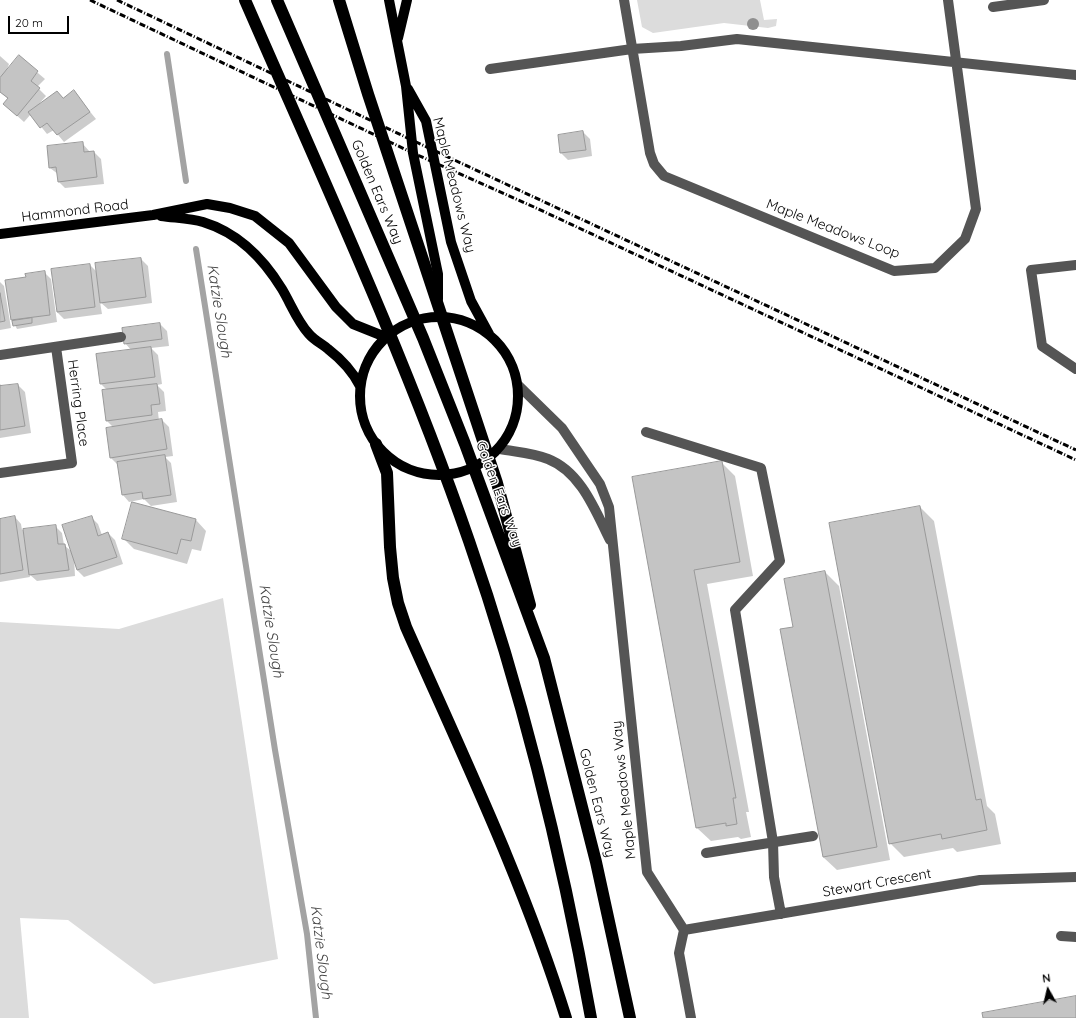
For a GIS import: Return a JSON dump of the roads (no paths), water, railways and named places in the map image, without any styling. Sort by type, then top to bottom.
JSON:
[{"type":"highway","points":[[245,0],[373,292],[432,438],[495,617],[537,762],[556,841],[591,1018]]},
{"type":"highway","name":"Golden Ears Way","points":[[276,0],[423,338],[544,658],[596,862],[630,1018]]},
{"type":"highway","points":[[340,0],[366,87],[496,483],[544,658]]},
{"type":"highway","points":[[376,444],[387,473],[390,547],[398,603],[410,634],[502,844],[551,972],[566,1018]]},
{"type":"main road","name":"Maple Meadows Way","points":[[389,0],[406,86],[413,153],[438,274],[438,299],[434,316]]},
{"type":"main road","points":[[397,42],[407,0]]},
{"type":"main road","name":"Maple Meadows Way","points":[[406,86],[426,121],[451,242],[471,301],[490,336]]},
{"type":"main road","name":"Hammond Road","points":[[0,234],[153,215],[207,204],[230,208],[255,216],[289,243],[336,307],[353,324],[383,336]]},
{"type":"main road","name":"Hammond Road","points":[[153,215],[202,222],[239,239],[257,254],[271,272],[295,314],[309,334],[334,354],[355,377],[360,386]]},
{"type":"main road","points":[[442,315],[474,324],[490,336],[497,341],[514,366],[520,395],[515,424],[500,449],[479,466],[453,474],[426,474],[399,466],[376,444],[362,416],[360,386],[370,356],[383,336],[412,321],[442,315]]},
{"type":"street","name":"Maple Meadows Loop","points":[[624,0],[650,153],[654,164],[664,176],[894,271],[935,268],[965,239],[976,209],[948,0]]},
{"type":"street","points":[[993,7],[1044,0]]},
{"type":"street","points":[[490,69],[632,49],[681,46],[737,39],[1076,75]]},
{"type":"street","points":[[1076,265],[1031,270],[1042,346],[1076,369]]},
{"type":"street","points":[[0,355],[121,338]]},
{"type":"street","name":"Herring Place","points":[[0,473],[72,462],[56,347]]},
{"type":"street","name":"Maple Meadows Way","points":[[518,385],[562,428],[600,484],[609,508],[647,872],[684,930]]},
{"type":"street","points":[[646,432],[761,468],[780,562],[735,610],[773,842],[774,877],[781,914]]},
{"type":"street","name":"Maple Meadows Way","points":[[500,449],[532,454],[549,459],[566,470],[588,495],[613,547]]},
{"type":"street","points":[[706,853],[813,836]]},
{"type":"street","name":"Stewart Crescent","points":[[684,930],[980,880],[1076,877]]},
{"type":"street","points":[[684,930],[679,953],[691,1018]]},
{"type":"street","points":[[1061,936],[1076,937]]},
{"type":"waterway","name":"Katzie Slough","points":[[167,54],[186,181]]},
{"type":"waterway","name":"Katzie Slough","points":[[196,249],[275,750],[307,934],[316,1018]]},
{"type":"railway","points":[[90,0],[413,153],[534,207],[1076,460]]},
{"type":"railway","points":[[117,0],[433,150],[1076,450]]}]
